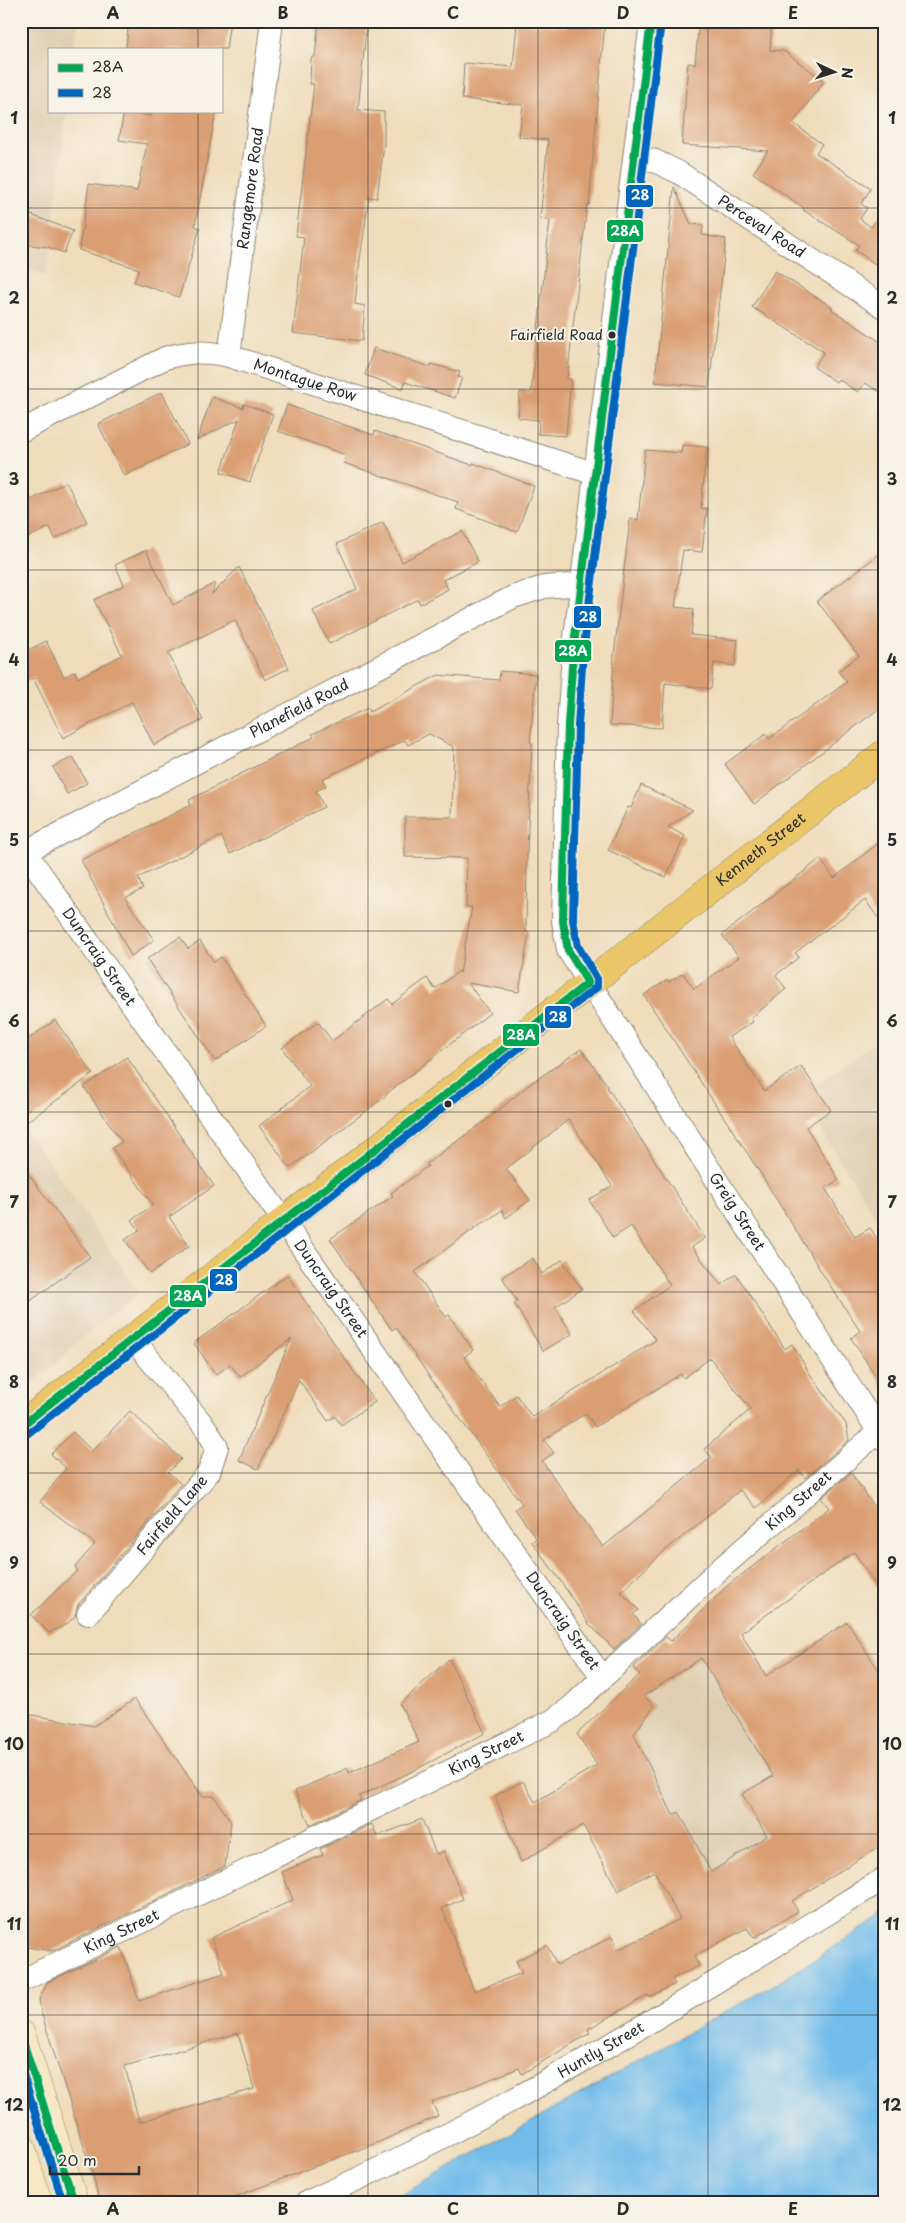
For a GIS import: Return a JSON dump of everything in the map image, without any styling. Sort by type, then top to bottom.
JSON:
[{"type":"highway","name":"Kenneth Street","points":[[21,1426],[885,753]]},
{"type":"main road","points":[[21,2034],[74,2202]]},
{"type":"main road","points":[[21,2147],[38,2202]]},
{"type":"street","name":"Rangemore Road","points":[[229,356],[237,306],[272,21]]},
{"type":"street","points":[[588,983],[568,950],[563,921],[568,725],[573,653],[651,21]]},
{"type":"street","name":"Perceval Road","points":[[634,156],[655,161],[678,172],[885,308]]},
{"type":"street","name":"Montague Row","points":[[21,431],[166,358],[187,352],[207,351],[229,356],[596,474]]},
{"type":"street","name":"Planefield Road","points":[[23,852],[513,597],[544,587],[582,584]]},
{"type":"street","name":"Duncraig Street","points":[[23,852],[602,1677]]},
{"type":"street","name":"Greig Street","points":[[588,983],[883,1433]]},
{"type":"street","name":"Fairfield Lane","points":[[88,1614],[210,1472],[217,1448],[205,1427],[133,1339]]},
{"type":"street","name":"King Street","points":[[21,1982],[552,1720],[570,1708],[719,1570],[883,1433]]},
{"type":"street","name":"Huntly Street","points":[[307,2202],[384,2168],[523,2094],[709,1987],[885,1878]]},
{"type":"shaded area","points":[[21,21],[78,21],[74,48],[48,48],[48,112],[67,112],[46,276],[21,268]]},
{"type":"shaded area","points":[[885,1035],[885,1232],[800,1096]]},
{"type":"shaded area","points":[[21,1122],[139,1293],[77,1342],[56,1364],[21,1390]]},
{"type":"shaded area","points":[[714,1600],[862,1841],[792,1901],[798,1911],[754,1938],[742,1931],[679,1812],[673,1815],[634,1734],[654,1706],[631,1682]]},
{"type":"water","points":[[885,1914],[885,2202],[403,2202],[401,2195],[787,1977]]},
{"type":"building","points":[[129,21],[230,21],[226,49],[126,47]]},
{"type":"building","points":[[319,21],[367,21],[358,110],[384,112],[384,144],[377,198],[369,197],[355,304],[365,306],[362,341],[293,333],[304,237],[296,236],[314,84],[310,84],[311,58],[315,56]]},
{"type":"building","points":[[568,21],[605,21],[589,205],[587,205],[567,379],[571,379],[566,436],[538,434],[539,420],[519,418],[518,416],[520,392],[531,393],[550,220],[540,219],[548,140],[519,137],[523,105],[462,99],[464,63],[513,67],[517,23],[568,27]]},
{"type":"building","points":[[699,21],[772,21],[770,50],[784,51],[824,81],[793,123],[822,144],[816,153],[871,188],[861,204],[867,208],[860,219],[871,227],[885,208],[885,271],[855,250],[859,245],[803,210],[804,208],[753,173],[768,151],[682,145],[688,63],[695,64]]},
{"type":"building","points":[[124,112],[151,116],[152,112],[216,112],[195,226],[200,228],[179,297],[134,282],[139,269],[79,250],[89,184],[137,191],[147,144],[119,140]]},
{"type":"building","points":[[674,187],[691,224],[703,225],[702,235],[726,239],[709,387],[655,382]]},
{"type":"building","points":[[21,211],[73,231],[64,253],[48,247],[21,244]]},
{"type":"building","points":[[775,271],[833,308],[831,309],[885,345],[885,395],[865,383],[858,392],[838,379],[836,382],[814,367],[824,352],[752,307]]},
{"type":"building","points":[[374,348],[430,367],[431,364],[460,372],[458,377],[462,378],[455,398],[405,382],[403,389],[365,375]]},
{"type":"building","points":[[162,392],[188,444],[124,476],[98,424]]},
{"type":"building","points":[[212,397],[243,408],[244,404],[273,414],[250,482],[221,472],[239,419],[197,440]]},
{"type":"building","points":[[287,405],[374,435],[375,431],[472,465],[473,463],[534,486],[517,532],[456,509],[458,502],[344,463],[346,455],[278,431]]},
{"type":"building","points":[[682,445],[707,447],[701,508],[707,509],[702,552],[683,550],[675,607],[694,609],[691,635],[738,640],[735,666],[714,663],[711,689],[665,683],[662,728],[610,725],[614,655],[630,519],[638,520],[645,450],[681,453]]},
{"type":"building","points":[[66,482],[87,522],[55,539],[50,527],[21,541],[21,505]]},
{"type":"building","points":[[383,522],[402,562],[462,531],[478,562],[443,580],[448,589],[420,604],[418,599],[329,644],[313,611],[357,589],[337,544]]},
{"type":"building","points":[[146,550],[173,605],[215,583],[212,594],[239,567],[289,668],[265,680],[235,620],[168,653],[203,720],[154,745],[132,702],[63,738],[33,678],[21,683],[21,654],[46,641],[64,677],[75,671],[78,678],[122,655],[94,600],[124,585],[115,565]]},
{"type":"building","points":[[885,550],[885,704],[754,804],[725,764],[766,734],[769,739],[847,682],[838,671],[859,656],[817,601]]},
{"type":"building","points":[[500,671],[536,674],[530,742],[532,743],[527,850],[526,932],[529,933],[519,992],[468,983],[490,1013],[386,1096],[290,1168],[259,1126],[310,1086],[282,1048],[318,1022],[332,1041],[388,999],[392,1004],[427,978],[435,989],[459,971],[460,973],[472,907],[466,907],[467,858],[405,857],[405,817],[452,817],[454,747],[429,734],[408,745],[405,740],[322,779],[326,786],[316,791],[324,807],[230,854],[221,836],[138,878],[143,889],[125,898],[154,940],[131,956],[81,860],[191,805],[189,800],[314,737],[312,734],[368,708],[370,712],[438,675],[499,680]]},
{"type":"building","points":[[73,757],[87,783],[67,794],[53,767]]},
{"type":"building","points":[[641,785],[693,810],[668,827],[685,836],[666,877],[608,850],[628,807],[631,808]]},
{"type":"building","points":[[885,838],[885,927],[865,900],[795,953],[799,957],[776,975],[786,989],[751,1018],[753,1022],[729,1037],[764,1091],[801,1066],[831,1110],[806,1127],[839,1180],[825,1188],[855,1237],[870,1228],[885,1250],[885,1390],[851,1338],[860,1331],[759,1171],[644,995],[667,980],[669,982],[683,973],[694,989],[739,957],[722,935],[820,859],[834,878]]},
{"type":"building","points":[[180,937],[188,949],[200,941],[214,962],[221,957],[266,1026],[215,1061],[147,959]]},
{"type":"building","points":[[55,1020],[93,1074],[21,1126],[21,1044]]},
{"type":"building","points":[[581,1049],[608,1086],[705,1238],[692,1247],[721,1285],[736,1274],[785,1349],[792,1344],[810,1374],[846,1424],[849,1440],[805,1478],[799,1470],[756,1508],[740,1490],[661,1554],[621,1592],[639,1610],[633,1614],[641,1624],[614,1649],[589,1624],[532,1542],[536,1538],[515,1509],[522,1504],[431,1379],[396,1327],[392,1330],[330,1239],[393,1196],[391,1193],[428,1166],[426,1164],[489,1118],[530,1084]],"holes":[[[569,1119],[612,1186],[589,1200],[613,1238],[631,1226],[670,1285],[634,1311],[656,1340],[532,1417],[516,1395],[500,1407],[464,1357],[473,1350],[449,1315],[446,1317],[415,1272],[502,1210],[506,1218],[530,1200],[506,1169]],[[710,1358],[751,1409],[704,1449],[712,1457],[603,1547],[542,1461],[554,1453],[544,1440],[586,1413],[595,1427],[681,1374],[684,1378]]]},
{"type":"building","points":[[127,1057],[214,1186],[169,1217],[189,1246],[150,1274],[125,1240],[139,1230],[132,1220],[153,1205],[112,1148],[122,1142],[84,1087]]},
{"type":"building","points":[[21,1164],[90,1257],[21,1308]]},
{"type":"building","points":[[533,1258],[542,1274],[562,1260],[582,1289],[555,1307],[572,1334],[543,1351],[514,1303],[517,1301],[502,1277]]},
{"type":"building","points":[[287,1275],[375,1402],[341,1425],[335,1416],[328,1421],[299,1380],[258,1469],[239,1460],[291,1339],[240,1377],[230,1364],[216,1375],[194,1343]]},
{"type":"building","points":[[130,1411],[181,1459],[168,1472],[181,1484],[78,1605],[75,1616],[67,1624],[49,1633],[31,1615],[78,1570],[75,1567],[95,1544],[40,1502],[66,1468],[51,1454],[73,1432],[92,1451]]},
{"type":"building","points":[[851,1473],[885,1522],[885,1599],[854,1552],[741,1633],[766,1676],[847,1622],[885,1680],[885,1843],[792,1901],[798,1911],[754,1938],[747,1928],[694,1956],[699,1966],[672,1979],[675,1984],[649,1997],[648,1995],[588,2029],[590,2033],[522,2074],[519,2068],[432,2102],[438,2116],[379,2142],[221,2202],[99,2202],[93,2175],[41,2012],[39,1999],[48,1982],[121,1947],[139,2001],[224,1973],[211,1938],[293,1900],[282,1872],[323,1855],[320,1849],[372,1824],[377,1836],[422,1819],[436,1854],[444,1851],[463,1899],[442,1908],[474,1991],[522,1973],[516,1961],[547,1945],[557,1965],[613,1936],[618,1950],[680,1919],[654,1871],[618,1891],[583,1825],[521,1862],[495,1796],[523,1781],[535,1802],[597,1765],[577,1734],[640,1674],[633,1668],[666,1637],[671,1641],[727,1586],[829,1508],[821,1498]],"holes":[[[701,1658],[773,1776],[742,1794],[767,1836],[711,1872],[679,1812],[673,1815],[634,1734],[654,1706],[644,1696]],[[238,2033],[254,2089],[139,2122],[125,2066]]]},
{"type":"building","points":[[449,1659],[485,1733],[413,1771],[359,1796],[361,1800],[310,1825],[295,1791],[348,1768],[349,1773],[419,1742],[400,1704]]},
{"type":"building","points":[[135,1699],[202,1796],[214,1796],[231,1822],[225,1866],[52,1951],[21,1946],[21,1713],[94,1726]]},
{"type":"transit line","name":"28A","points":[[21,1426],[588,983],[568,950],[563,921],[568,725],[573,653],[651,21]]},
{"type":"transit line","name":"28","points":[[27,1434],[597,987],[597,979],[578,946],[573,920],[578,725],[583,654],[661,22]]},
{"type":"transit line","name":"28A","points":[[21,2035],[74,2202]]},
{"type":"transit line","name":"28","points":[[21,2068],[63,2202]]},
{"type":"place","name":"Fairfield Road","points":[[612,335]]}]
